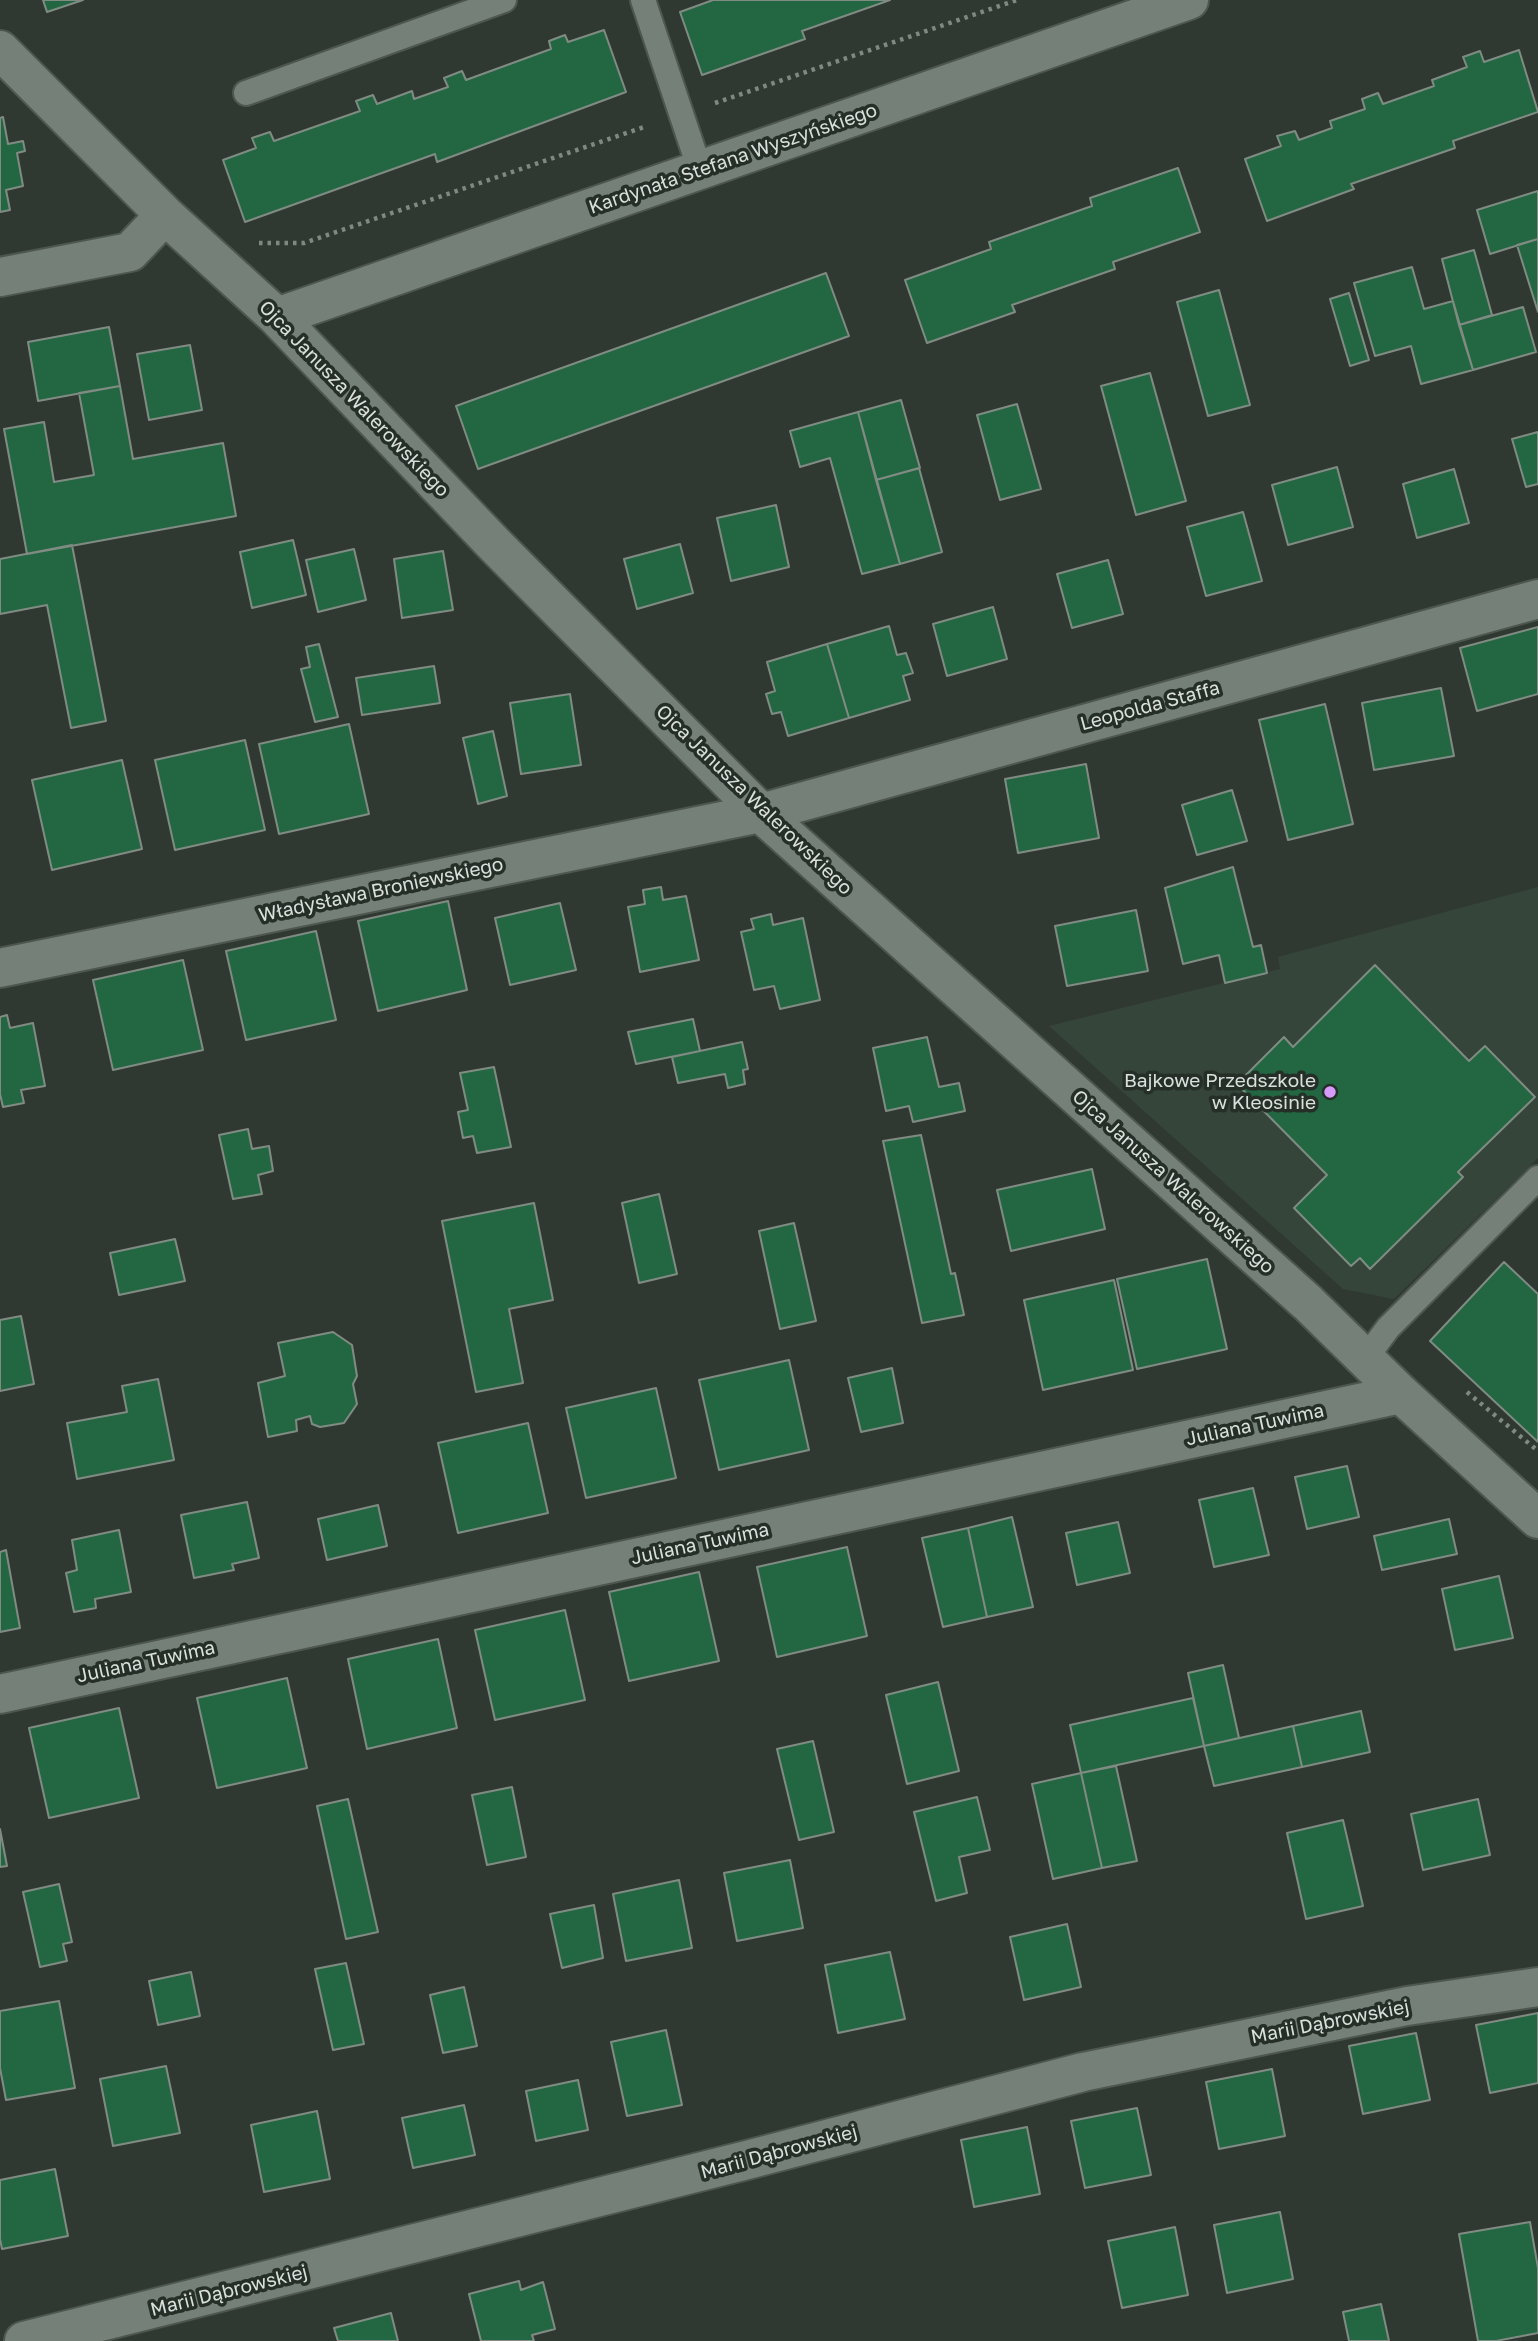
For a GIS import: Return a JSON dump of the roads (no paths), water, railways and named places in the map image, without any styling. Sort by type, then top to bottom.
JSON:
[{"type":"street","name":"Kardynała Stefana Wyszyńskiego","points":[[277,317],[1189,0]]},
{"type":"street","name":"Ojca Janusza Walerowskiego","points":[[0,50],[165,215],[277,317],[493,542],[761,813],[1308,1303],[1401,1394],[1538,1519]]},
{"type":"street","points":[[0,277],[130,252],[165,215]]},
{"type":"street","name":"Leopolda Staffa","points":[[761,813],[1538,599]]},
{"type":"street","name":"Władysława Broniewskiego","points":[[0,968],[761,813]]},
{"type":"street","name":"Juliana Tuwima","points":[[0,1694],[1401,1394]]},
{"type":"street","name":"Marii Dąbrowskiej","points":[[24,2341],[747,2160],[1083,2072],[1407,2006],[1538,1987]]},
{"type":"lane","points":[[246,93],[504,0]]},
{"type":"lane","points":[[643,0],[700,170]]},
{"type":"lane","points":[[1365,1359],[1388,1328],[1538,1178]]},
{"type":"place","name":"Bajkowe Przedszkole w Kleosinie","points":[[1330,1092]]}]
